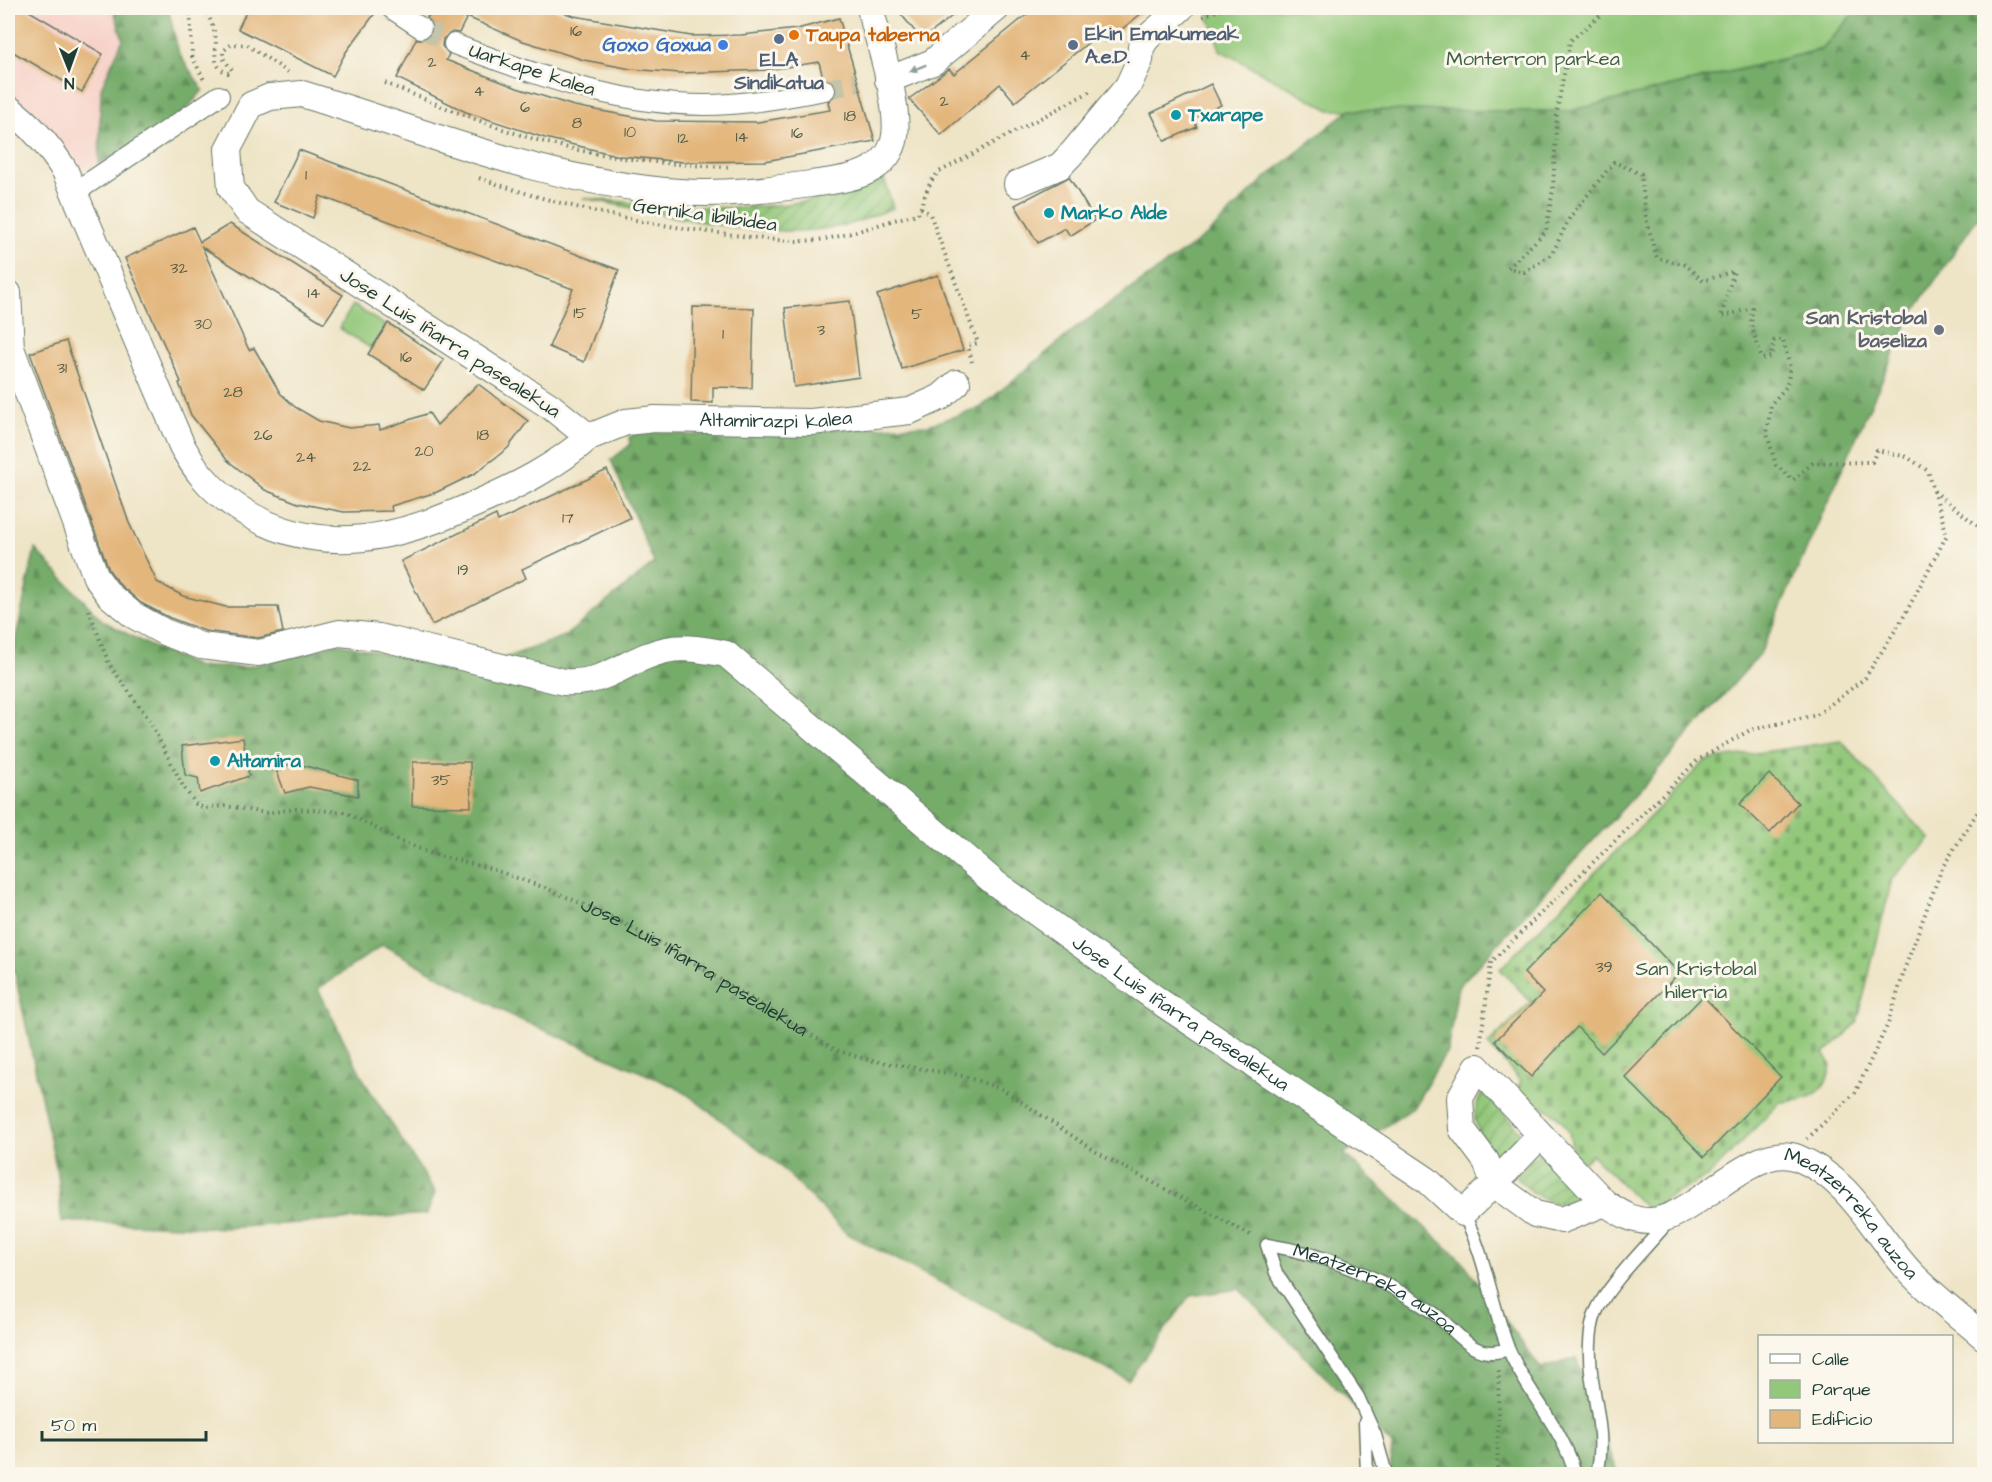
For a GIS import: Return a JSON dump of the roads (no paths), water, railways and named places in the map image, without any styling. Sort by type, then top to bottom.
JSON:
[{"type":"street","points":[[870,8],[888,80],[933,62],[998,8]]},
{"type":"street","points":[[396,11],[421,28]]},
{"type":"street","points":[[1017,184],[1060,166],[1128,86],[1140,60],[1141,47],[1147,38],[1190,13]]},
{"type":"street","name":"Uarkape kalea","points":[[454,44],[537,76],[602,93],[652,100],[728,105],[825,90]]},
{"type":"street","name":"Jose Luis Iñarra pasealekua","points":[[589,437],[550,406],[247,211],[231,188],[228,149],[251,105],[270,97],[302,94],[529,167],[626,186],[681,192],[756,192],[856,177],[874,167],[888,153],[894,141],[896,120],[888,80]]},
{"type":"street","points":[[84,186],[219,96]]},
{"type":"street","points":[[8,108],[25,120],[50,148],[65,171],[182,446],[202,476],[228,502],[261,521],[296,536],[332,541],[399,532],[435,522],[494,496],[562,461],[589,437]]},
{"type":"street","name":"Jose Luis Iñarra pasealekua","points":[[8,293],[11,348],[96,577],[109,595],[133,615],[164,632],[201,645],[229,651],[259,653],[339,633],[379,637],[564,682],[583,683],[665,651],[697,648],[726,654],[995,883],[1159,1001],[1427,1180],[1463,1213]]},
{"type":"street","name":"Altamirazpi kalea","points":[[589,437],[626,422],[655,419],[811,422],[910,411],[941,397],[957,383]]},
{"type":"street","points":[[1605,1203],[1562,1220],[1535,1214],[1494,1184],[1486,1161],[1462,1129],[1460,1098],[1477,1068],[1605,1203],[1631,1218],[1650,1221],[1672,1217]]},
{"type":"street","points":[[1463,1213],[1540,1136]]},
{"type":"street","name":"Meatzerreka auzoa","points":[[1672,1217],[1762,1160],[1796,1157],[1835,1179],[1866,1213],[1911,1273],[1984,1337]]},
{"type":"lane","points":[[1463,1213],[1475,1236],[1508,1349],[1559,1438],[1575,1474]]},
{"type":"lane","name":"Meatzerreka auzoa","points":[[1597,1474],[1601,1458],[1602,1428],[1590,1360],[1595,1313],[1609,1290],[1672,1217]]},
{"type":"lane","name":"Meatzerreka auzoa","points":[[1364,1412],[1328,1349],[1276,1274],[1268,1245],[1323,1259],[1392,1288],[1447,1322],[1473,1347],[1482,1351],[1492,1353],[1508,1349]]},
{"type":"lane","points":[[1364,1412],[1367,1474]]},
{"type":"lane","points":[[1364,1412],[1375,1435],[1386,1474]]},
{"type":"tunnel","points":[[421,28],[454,44]]},
{"type":"tunnel","points":[[825,90],[857,82]]},
{"type":"place","name":"Taupa taberna","points":[[794,35]]},
{"type":"place","name":"ELA Sindikatua","points":[[779,39]]},
{"type":"place","name":"Goxo Goxua","points":[[723,45]]},
{"type":"place","name":"Ekin Emakumeak A.e.D.","points":[[1073,45]]},
{"type":"place","name":"Txarape","points":[[1176,115]]},
{"type":"place","name":"Marko Alde","points":[[1049,213]]},
{"type":"place","name":"San Kristobal baseliza","points":[[1939,330]]},
{"type":"place","name":"Altamira","points":[[215,761]]},
{"type":"park label","name":"Monterron parkea","points":[[1533,59]]},
{"type":"park label","name":"San Kristobal hilerria","points":[[1696,980]]}]
